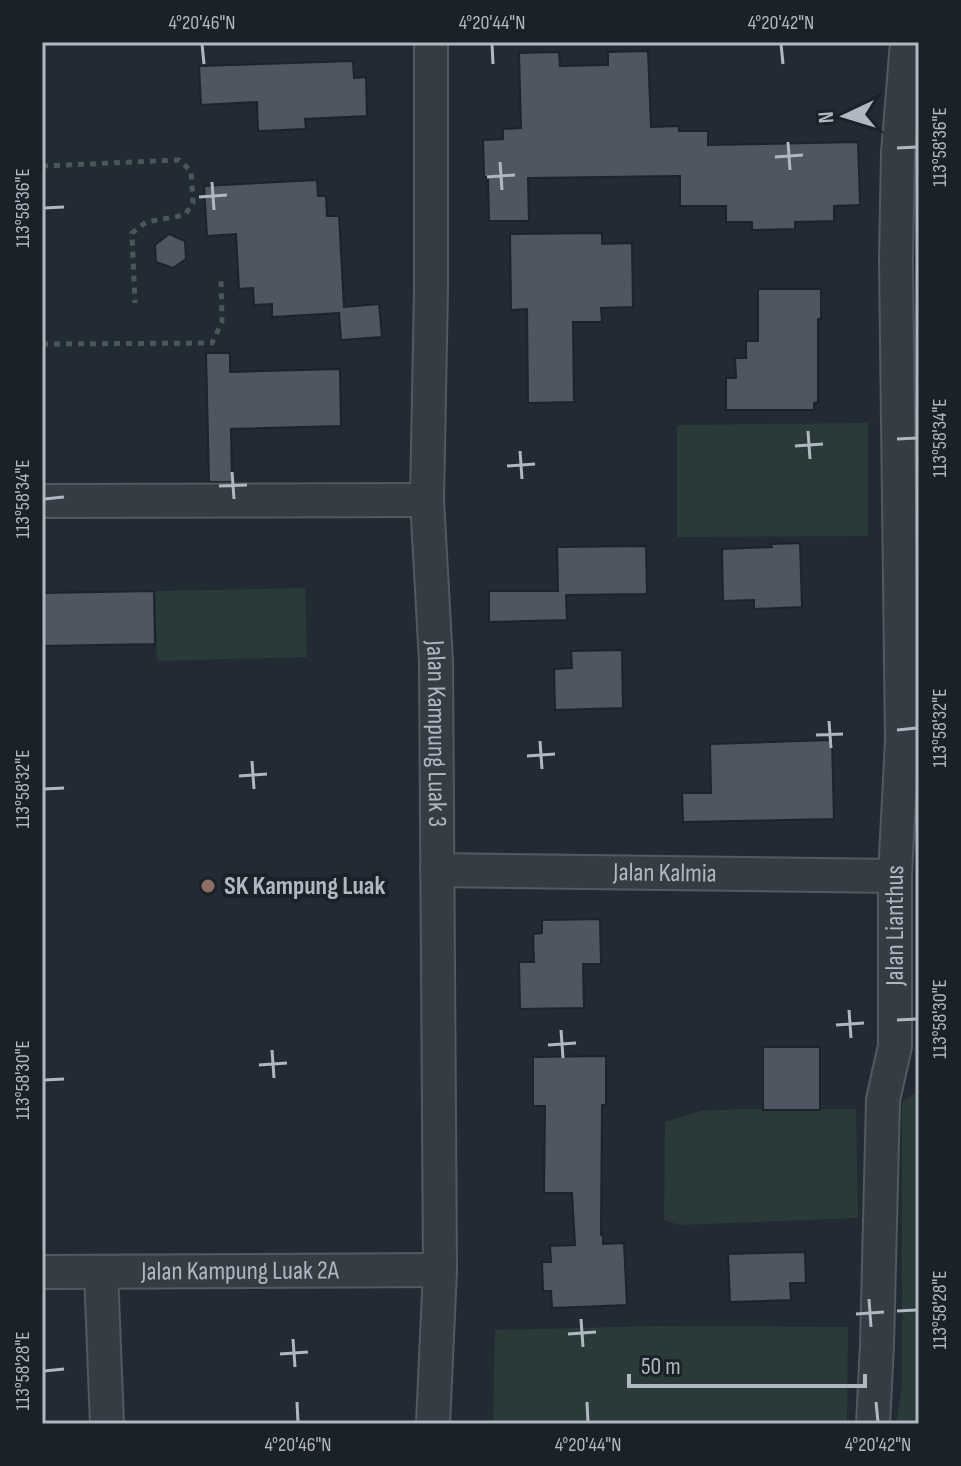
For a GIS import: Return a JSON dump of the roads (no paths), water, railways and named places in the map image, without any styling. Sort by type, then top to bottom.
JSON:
[{"type":"street","name":"Jalan Kampung Luak 3","points":[[431,42],[427,500],[436,662],[440,1270],[433,1424]]},
{"type":"street","name":"Jalan Lianthus","points":[[873,1424],[883,1100],[907,1053],[895,876],[902,741],[908,259],[898,153],[907,42]]},
{"type":"street","points":[[42,501],[427,500]]},
{"type":"street","name":"Jalan Kalmia","points":[[437,870],[895,876]]},
{"type":"street","name":"Jalan Kampung Luak 2A","points":[[42,1272],[440,1270]]},
{"type":"street","points":[[101,1272],[107,1424]]},
{"type":"place","name":"SK Kampung Luak","points":[[208,886]]}]
